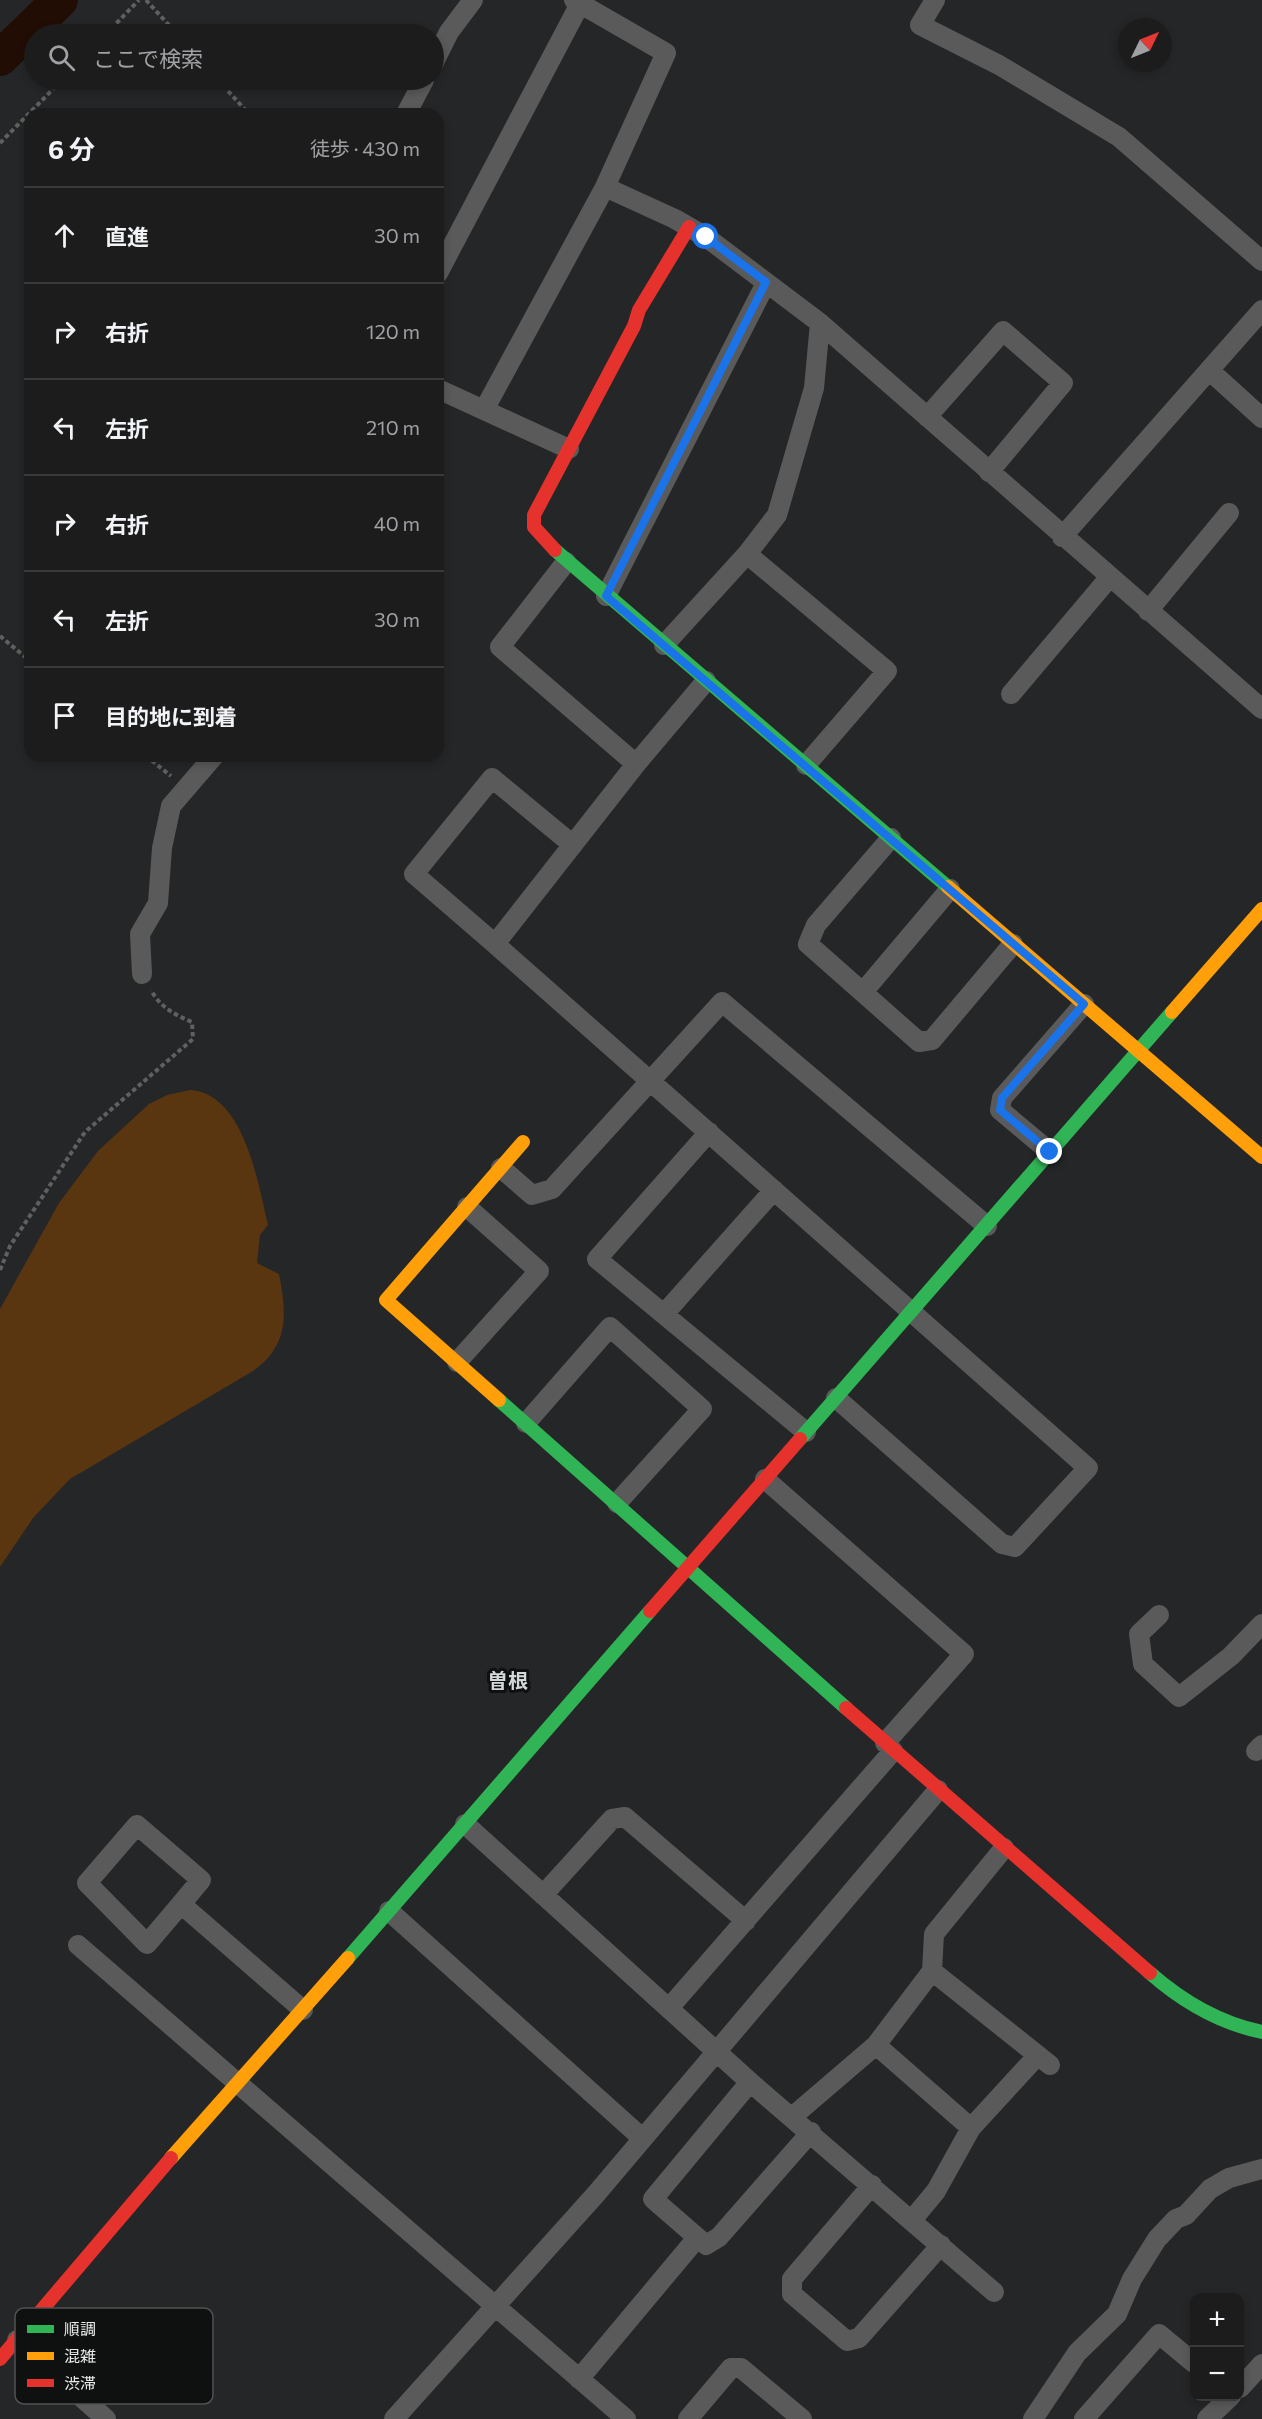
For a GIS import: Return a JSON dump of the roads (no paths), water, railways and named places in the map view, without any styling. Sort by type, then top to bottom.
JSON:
[{"type":"street","points":[[444,42],[473,0]]},
{"type":"street","points":[[935,0],[920,26],[999,65],[1119,137],[1262,261]]},
{"type":"street","points":[[444,261],[579,1],[666,53],[605,187],[484,410]]},
{"type":"street","points":[[409,108],[419,90]]},
{"type":"street","points":[[605,187],[689,227],[820,323],[1062,537],[1262,709]]},
{"type":"street","points":[[689,227],[639,309],[634,326],[534,515],[534,527],[566,562],[1262,1157]]},
{"type":"street","points":[[606,596],[766,282]]},
{"type":"street","points":[[1062,537],[1262,310]]},
{"type":"street","points":[[664,645],[747,554],[777,515],[814,388],[820,323]]},
{"type":"street","points":[[927,417],[1003,331],[1063,383],[989,472]]},
{"type":"street","points":[[1209,370],[1262,418]]},
{"type":"street","points":[[444,392],[568,449]]},
{"type":"street","points":[[1148,611],[1229,513]]},
{"type":"street","points":[[747,554],[887,670],[806,765]]},
{"type":"street","points":[[566,562],[500,647],[636,764]]},
{"type":"street","points":[[1011,694],[1109,578]]},
{"type":"street","points":[[495,944],[636,764],[706,681]]},
{"type":"street","points":[[142,974],[140,934],[158,903],[162,848],[171,806],[209,762]]},
{"type":"street","points":[[573,845],[492,778],[414,874],[651,1080],[910,1313],[1088,1468],[1015,1547],[1002,1544],[836,1398]]},
{"type":"street","points":[[891,838],[816,925],[808,945],[919,1042],[932,1040],[1013,944]]},
{"type":"street","points":[[862,992],[950,889]]},
{"type":"street","points":[[43,2308],[122,2213],[303,2010],[1262,909]]},
{"type":"street","points":[[501,1168],[532,1195],[552,1189],[722,1002],[987,1226]]},
{"type":"street","points":[[1050,1152],[1000,1110],[1002,1098],[1084,1004]]},
{"type":"street","points":[[709,1132],[597,1259],[806,1432]]},
{"type":"street","points":[[523,1142],[386,1300],[889,1747],[1170,1990],[1204,2013],[1243,2029],[1262,2032]]},
{"type":"street","points":[[664,1314],[774,1190]]},
{"type":"street","points":[[458,1362],[539,1271],[467,1207]]},
{"type":"street","points":[[526,1423],[610,1327],[702,1408],[617,1503]]},
{"type":"street","points":[[669,2008],[746,1921],[963,1654],[765,1479]]},
{"type":"street","points":[[1159,1615],[1139,1634],[1143,1664],[1179,1697],[1231,1656],[1262,1624]]},
{"type":"street","points":[[394,2419],[642,2138],[938,1790]]},
{"type":"street","points":[[543,1895],[612,1819],[625,1817],[746,1921]]},
{"type":"street","points":[[465,1824],[750,2082],[811,2132],[994,2292]]},
{"type":"street","points":[[137,1825],[201,1880],[181,1904],[147,1944],[87,1883],[137,1825]]},
{"type":"street","points":[[792,2116],[876,2045],[932,1971],[934,1934],[1004,1848]]},
{"type":"street","points":[[181,1904],[303,2010]]},
{"type":"street","points":[[389,1911],[642,2138]]},
{"type":"street","points":[[78,1945],[240,2082],[626,2419]]},
{"type":"street","points":[[912,2220],[936,2191],[971,2128],[1044,2060],[932,1971]]},
{"type":"street","points":[[876,2045],[971,2128]]},
{"type":"street","points":[[750,2082],[653,2199],[697,2238],[706,2245],[719,2237],[811,2132]]},
{"type":"street","points":[[1033,2419],[1077,2353],[1118,2314],[1132,2279],[1157,2240],[1210,2189],[1229,2178],[1262,2169]]},
{"type":"street","points":[[872,2185],[792,2279],[792,2294],[847,2341],[859,2338],[941,2245]]},
{"type":"street","points":[[579,2379],[697,2238]]},
{"type":"street","points":[[1084,2419],[1159,2334],[1190,2360]]},
{"type":"street","points":[[0,2359],[15,2342]]},
{"type":"street","points":[[1244,2383],[1262,2364]]},
{"type":"street","points":[[688,2419],[731,2368],[741,2367],[802,2419]]},
{"type":"street","points":[[1207,2419],[1227,2401]]},
{"type":"street","points":[[89,2404],[106,2419]]},
{"type":"waterway","points":[[35,24],[60,0]]},
{"type":"waterway","points":[[0,58],[24,35]]},
{"type":"district","name":"曽根","points":[[508,1681]]}]
